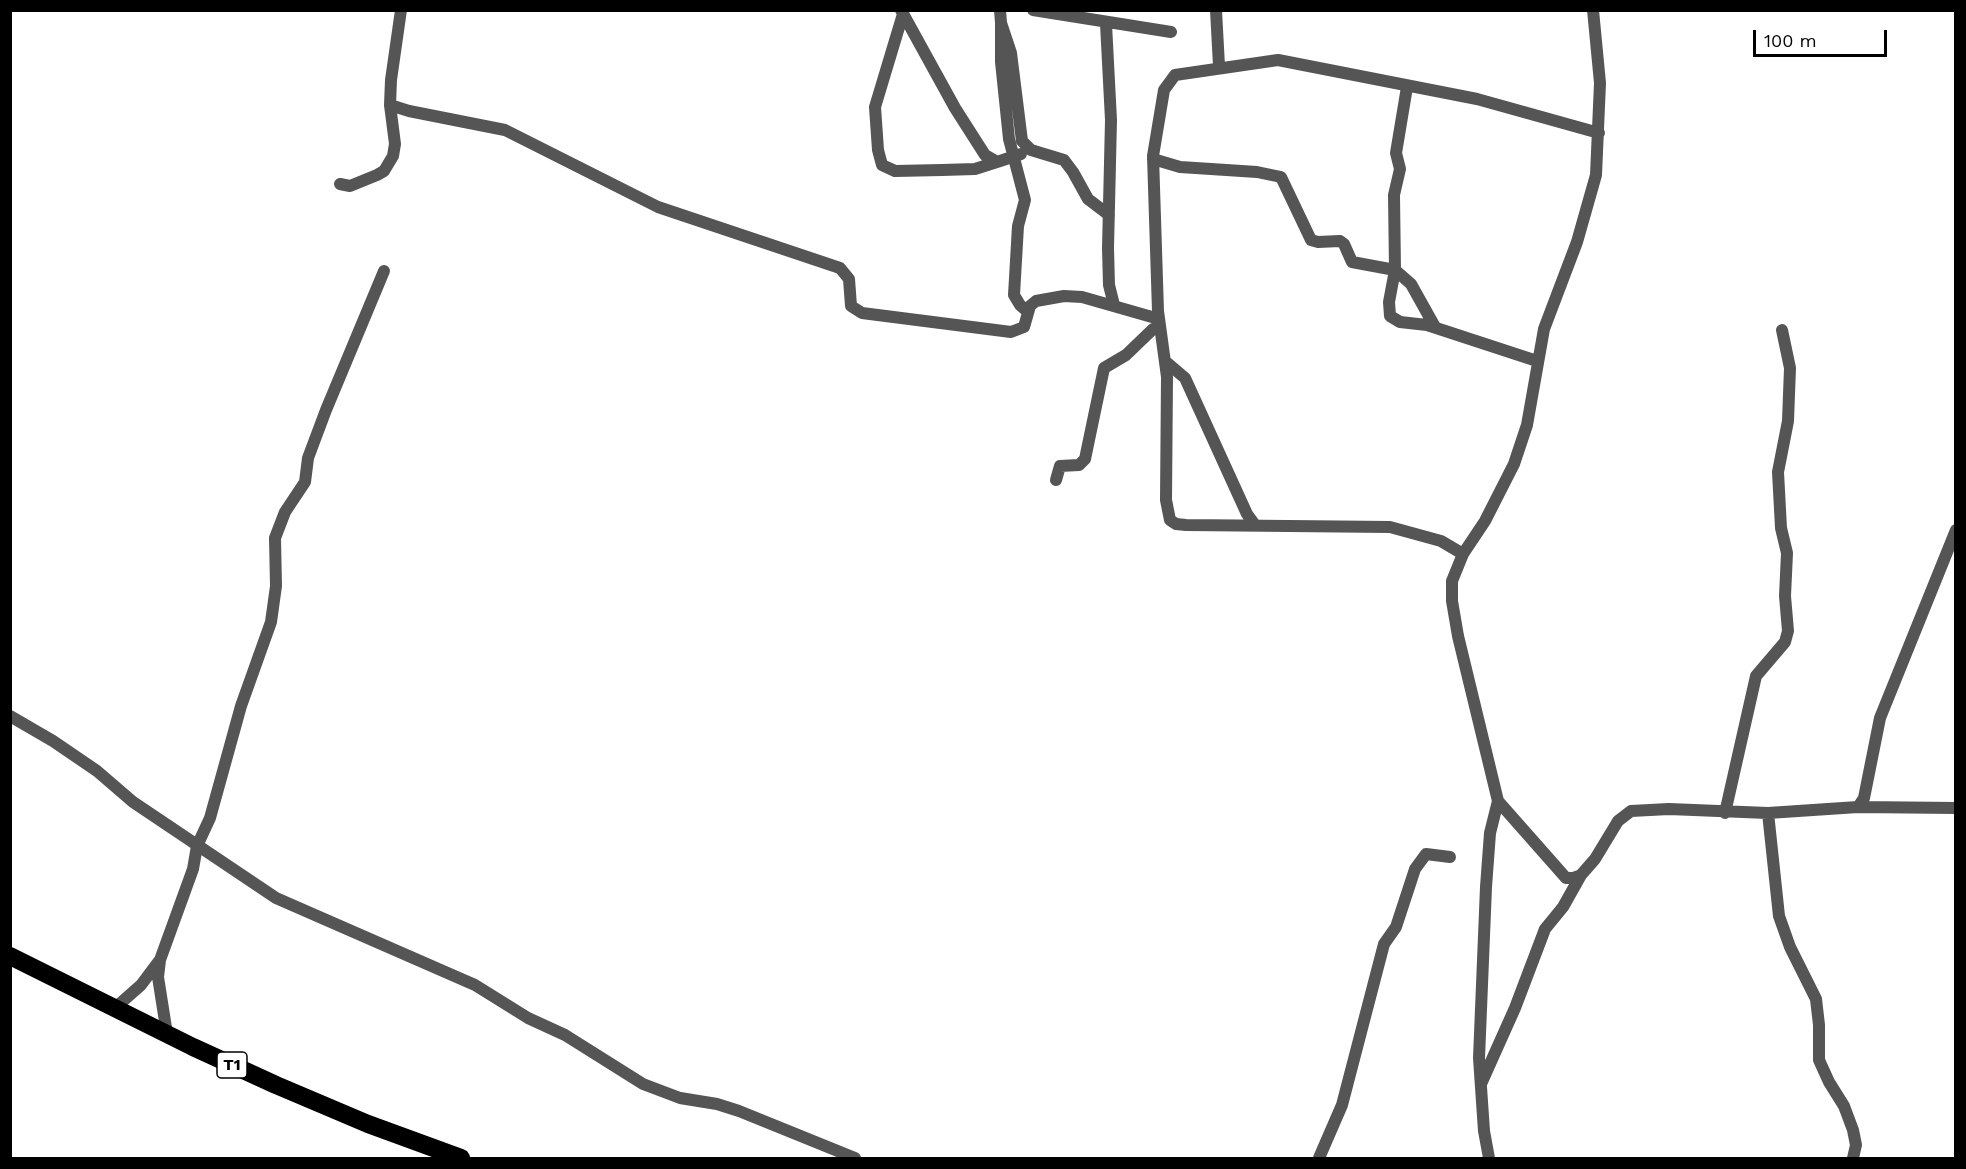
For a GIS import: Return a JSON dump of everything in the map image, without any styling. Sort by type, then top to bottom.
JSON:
[{"type":"highway","name":"T1","points":[[10,956],[167,1034],[324,1106],[461,1158]]},
{"type":"street","points":[[340,184],[350,186],[359,183],[384,171],[389,164],[395,144],[390,105],[401,10]]},
{"type":"street","points":[[1033,10],[1106,24],[1171,32]]},
{"type":"street","points":[[1216,10],[1219,66]]},
{"type":"street","points":[[1489,1158],[1481,1085],[1486,886],[1490,833],[1498,801],[1452,601],[1452,581],[1463,554],[1485,521],[1514,464],[1527,425],[1544,329],[1577,242],[1596,175],[1600,83],[1593,10]]},
{"type":"street","points":[[902,12],[973,138],[985,155],[997,162]]},
{"type":"street","points":[[902,12],[875,107],[878,150],[882,165],[895,171],[975,169],[1030,150]]},
{"type":"street","points":[[1000,17],[1006,117],[1025,200],[1018,226],[1014,295],[1028,312]]},
{"type":"street","points":[[1000,17],[1011,53],[1022,141],[1030,150],[1064,160],[1073,171],[1088,199],[1109,215]]},
{"type":"street","points":[[1106,24],[1111,120],[1109,285],[1114,305]]},
{"type":"street","points":[[1463,554],[1441,541],[1390,527],[1186,525],[1176,524],[1170,519],[1166,500],[1165,361],[1158,329],[1153,159],[1164,90],[1170,78],[1175,75],[1219,66],[1278,60],[1477,99],[1599,133]]},
{"type":"street","points":[[1407,87],[1396,153],[1400,169],[1394,195],[1395,270],[1389,302],[1390,315],[1400,322],[1435,327],[1537,361]]},
{"type":"street","points":[[390,105],[409,111],[505,130],[658,207],[840,268],[849,279],[851,306],[862,313],[1011,332],[1024,327],[1028,312],[1036,301],[1064,296],[1082,297],[1134,311],[1158,329]]},
{"type":"street","points":[[1153,159],[1180,167],[1257,172],[1281,177],[1311,240],[1340,241],[1344,244],[1352,262],[1395,270],[1411,284],[1435,327]]},
{"type":"street","points":[[167,1034],[158,977],[160,960],[193,869],[197,846],[210,818],[243,698],[271,622],[275,605],[275,544],[279,526],[305,482],[309,458],[323,418],[384,271]]},
{"type":"street","points":[[1056,480],[1060,466],[1079,465],[1085,459],[1104,368],[1158,329]]},
{"type":"street","points":[[1725,813],[1756,676],[1785,642],[1788,631],[1785,588],[1787,553],[1781,528],[1778,472],[1788,421],[1790,368],[1782,330]]},
{"type":"street","points":[[1165,361],[1185,378],[1247,514],[1255,525]]},
{"type":"street","points":[[1858,807],[1864,798],[1880,718],[1956,530]]},
{"type":"street","points":[[10,716],[97,771],[133,802],[276,898],[475,985],[528,1018],[565,1035],[643,1084],[681,1098],[717,1104],[739,1111],[855,1158]]},
{"type":"street","points":[[1498,801],[1566,878],[1581,874]]},
{"type":"street","points":[[1481,1085],[1515,1008],[1545,929],[1563,907],[1581,874],[1595,859],[1618,821],[1631,812],[1669,809],[1768,813],[1858,807],[1956,808]]},
{"type":"street","points":[[1768,813],[1779,916],[1790,947],[1816,999],[1819,1060],[1844,1106],[1853,1130],[1856,1145],[1853,1158]]},
{"type":"street","points":[[1318,1158],[1340,1113],[1384,944],[1396,927],[1415,869],[1426,854],[1450,856]]},
{"type":"street","points":[[115,1008],[141,985],[160,960]]}]
